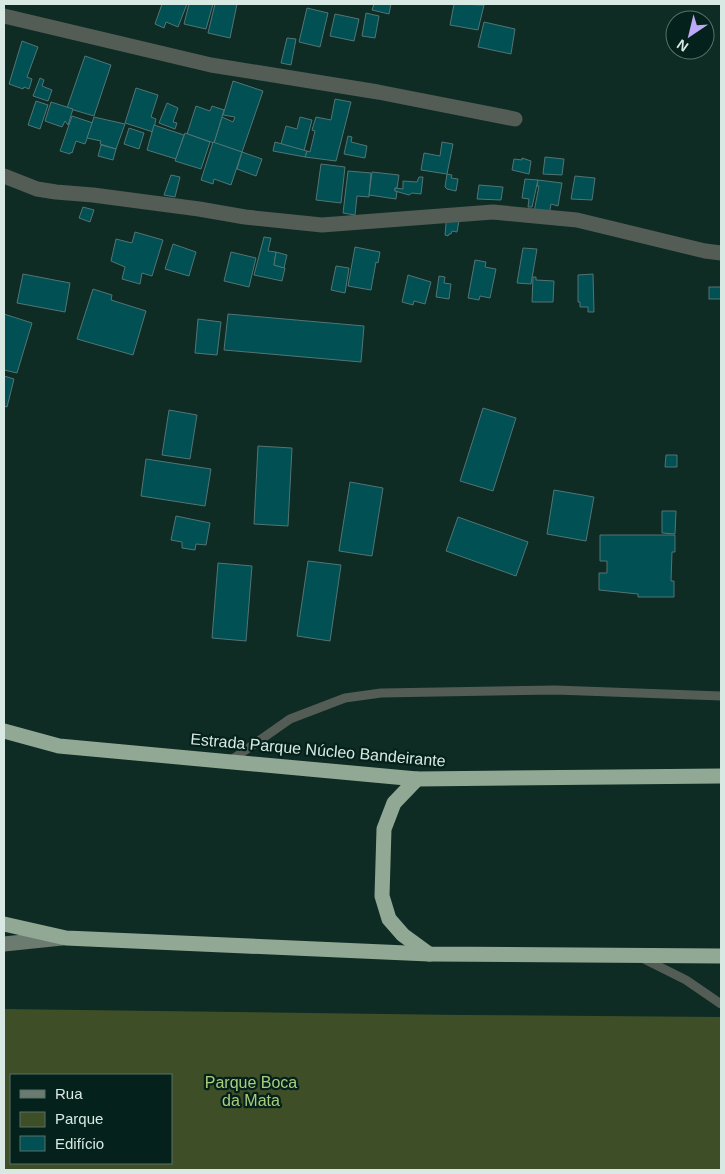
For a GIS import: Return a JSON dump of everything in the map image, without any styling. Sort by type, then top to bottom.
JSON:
[{"type":"highway","name":"Estrada Parque Núcleo Bandeirante","points":[[4,731],[59,746],[417,779],[721,776]]},
{"type":"highway","points":[[417,779],[394,803],[384,829],[382,896],[389,919],[403,935],[429,954]]},
{"type":"highway","points":[[4,924],[66,938],[429,954],[721,956]]},
{"type":"street","points":[[4,16],[210,65],[369,90],[515,119]]},
{"type":"street","points":[[4,176],[37,189],[56,192],[93,195],[245,217],[322,225],[493,212],[578,220],[704,251],[721,253]]},
{"type":"street","points":[[4,944],[66,938]]},
{"type":"lane","points":[[230,761],[290,719],[345,698],[381,693],[555,690],[721,696]]},
{"type":"lane","points":[[638,955],[686,980],[721,1004]]},
{"type":"green space","name":"Parque Boca da Mata","points":[[4,1009],[721,1017],[721,1170],[4,1170]]},
{"type":"building","points":[[162,4],[187,4],[178,27],[166,22],[164,28],[155,24]]},
{"type":"building","points":[[189,4],[213,4],[206,29],[184,24]]},
{"type":"building","points":[[215,4],[237,4],[230,38],[208,33]]},
{"type":"building","points":[[374,4],[391,4],[389,14],[372,10]]},
{"type":"building","points":[[454,4],[484,5],[478,30],[450,25]]},
{"type":"building","points":[[307,8],[328,13],[320,47],[299,42]]},
{"type":"building","points":[[366,13],[379,16],[375,38],[362,36]]},
{"type":"building","points":[[335,14],[359,19],[354,41],[330,36]]},
{"type":"building","points":[[484,22],[515,29],[511,54],[478,47]]},
{"type":"building","points":[[287,38],[296,39],[291,65],[281,63]]},
{"type":"building","points":[[22,41],[38,47],[27,77],[32,79],[29,89],[9,84]]},
{"type":"building","points":[[85,56],[111,65],[94,116],[67,108]]},
{"type":"building","points":[[40,78],[44,80],[42,86],[52,90],[48,101],[33,96]]},
{"type":"building","points":[[233,81],[263,91],[242,152],[214,143],[222,117],[233,122],[235,117],[223,115]]},
{"type":"building","points":[[136,88],[158,95],[151,117],[156,119],[153,132],[125,123]]},
{"type":"building","points":[[335,99],[351,102],[336,161],[305,157],[307,151],[310,152],[315,131],[312,130],[316,117],[331,120]]},
{"type":"building","points":[[36,101],[48,105],[40,129],[28,125]]},
{"type":"building","points":[[51,102],[73,109],[68,125],[65,121],[62,127],[45,121]]},
{"type":"building","points":[[167,103],[178,108],[173,122],[177,123],[175,129],[159,123]]},
{"type":"building","points":[[196,106],[210,111],[212,106],[224,110],[214,143],[187,134]]},
{"type":"building","points":[[72,116],[93,123],[85,144],[76,141],[70,154],[60,151]]},
{"type":"building","points":[[94,117],[125,124],[116,149],[100,144],[101,141],[87,138]]},
{"type":"building","points":[[300,117],[312,120],[304,151],[281,144],[286,126],[297,129]]},
{"type":"building","points":[[154,125],[184,135],[176,159],[147,150]]},
{"type":"building","points":[[129,128],[144,133],[139,149],[124,144]]},
{"type":"building","points":[[185,133],[210,142],[201,169],[175,161]]},
{"type":"building","points":[[348,136],[352,137],[351,142],[367,146],[365,158],[344,154]]},
{"type":"building","points":[[213,142],[242,152],[231,185],[214,179],[213,184],[201,180]]},
{"type":"building","points":[[275,142],[307,151],[305,157],[273,151]]},
{"type":"building","points":[[442,142],[453,144],[447,174],[421,170],[424,153],[440,156]]},
{"type":"building","points":[[101,145],[116,149],[113,160],[98,156]]},
{"type":"building","points":[[242,152],[262,159],[256,176],[237,169]]},
{"type":"building","points":[[545,157],[564,159],[562,175],[543,174]]},
{"type":"building","points":[[522,158],[531,161],[529,174],[512,170],[514,159],[522,160]]},
{"type":"building","points":[[321,164],[345,167],[341,203],[316,200]]},
{"type":"building","points":[[348,171],[371,173],[369,197],[357,196],[355,215],[343,213]]},
{"type":"building","points":[[372,172],[399,175],[397,188],[395,188],[395,191],[397,191],[396,199],[369,195]]},
{"type":"building","points":[[447,174],[452,175],[451,178],[458,179],[456,191],[445,187]]},
{"type":"building","points":[[171,175],[180,177],[175,197],[164,195]]},
{"type":"building","points":[[575,176],[595,178],[592,200],[571,199]]},
{"type":"building","points":[[419,177],[423,177],[421,194],[412,193],[409,195],[395,191],[395,188],[403,189],[403,181],[417,182]]},
{"type":"building","points":[[525,179],[538,180],[532,207],[528,207],[529,199],[522,198]]},
{"type":"building","points":[[538,180],[562,183],[558,206],[551,204],[549,215],[534,212],[539,186],[537,186]]},
{"type":"building","points":[[479,185],[503,187],[501,200],[477,199]]},
{"type":"building","points":[[83,207],[94,210],[90,222],[79,218]]},
{"type":"building","points":[[447,213],[460,215],[457,232],[452,231],[448,236],[445,235]]},
{"type":"building","points":[[135,232],[163,240],[152,276],[142,273],[140,284],[122,279],[125,267],[111,261],[116,239],[132,243]]},
{"type":"building","points":[[264,237],[271,238],[268,251],[276,252],[274,265],[285,268],[282,281],[254,275]]},
{"type":"building","points":[[173,244],[196,252],[189,276],[165,269]]},
{"type":"building","points":[[355,247],[380,252],[378,263],[376,262],[371,290],[348,286]]},
{"type":"building","points":[[523,248],[537,249],[531,284],[517,283]]},
{"type":"building","points":[[231,252],[256,258],[249,287],[224,281]]},
{"type":"building","points":[[276,252],[287,255],[284,268],[274,265]]},
{"type":"building","points":[[475,260],[486,262],[485,267],[496,269],[490,298],[480,296],[479,300],[468,298]]},
{"type":"building","points":[[336,266],[349,268],[345,293],[331,290]]},
{"type":"building","points":[[23,274],[70,283],[65,312],[17,303]]},
{"type":"building","points":[[593,274],[594,312],[588,312],[588,307],[580,307],[580,302],[578,302],[578,275]]},
{"type":"building","points":[[408,275],[431,282],[425,304],[414,301],[413,305],[402,302]]},
{"type":"building","points":[[439,276],[445,277],[444,283],[451,284],[449,299],[436,297]]},
{"type":"building","points":[[533,277],[536,277],[536,280],[554,281],[553,302],[532,302]]},
{"type":"building","points":[[709,287],[721,287],[721,299],[709,299]]},
{"type":"building","points":[[93,289],[112,295],[111,300],[146,311],[133,355],[77,339]]},
{"type":"building","points":[[4,314],[32,323],[17,373],[4,370]]},
{"type":"building","points":[[228,314],[364,326],[361,362],[224,350]]},
{"type":"building","points":[[198,319],[221,322],[217,355],[195,353]]},
{"type":"building","points":[[4,376],[14,379],[7,407],[4,406]]},
{"type":"building","points":[[483,408],[516,418],[493,491],[460,481]]},
{"type":"building","points":[[169,410],[197,415],[190,459],[162,455]]},
{"type":"building","points":[[258,446],[292,448],[288,526],[254,524]]},
{"type":"building","points":[[666,455],[677,455],[677,467],[665,467]]},
{"type":"building","points":[[146,459],[211,469],[205,506],[141,496]]},
{"type":"building","points":[[350,482],[383,488],[372,556],[339,551]]},
{"type":"building","points":[[554,490],[594,497],[586,541],[547,534]]},
{"type":"building","points":[[662,511],[676,511],[675,534],[662,533]]},
{"type":"building","points":[[176,516],[210,523],[206,545],[196,544],[195,550],[182,548],[182,542],[171,540]]},
{"type":"building","points":[[458,517],[528,542],[516,576],[446,551]]},
{"type":"building","points":[[600,535],[675,535],[675,552],[672,552],[671,581],[674,581],[674,597],[638,597],[638,594],[599,590],[599,573],[607,573],[607,561],[600,561]]},
{"type":"building","points":[[308,561],[341,565],[330,641],[297,636]]},
{"type":"building","points":[[218,563],[252,566],[246,641],[212,638]]}]
